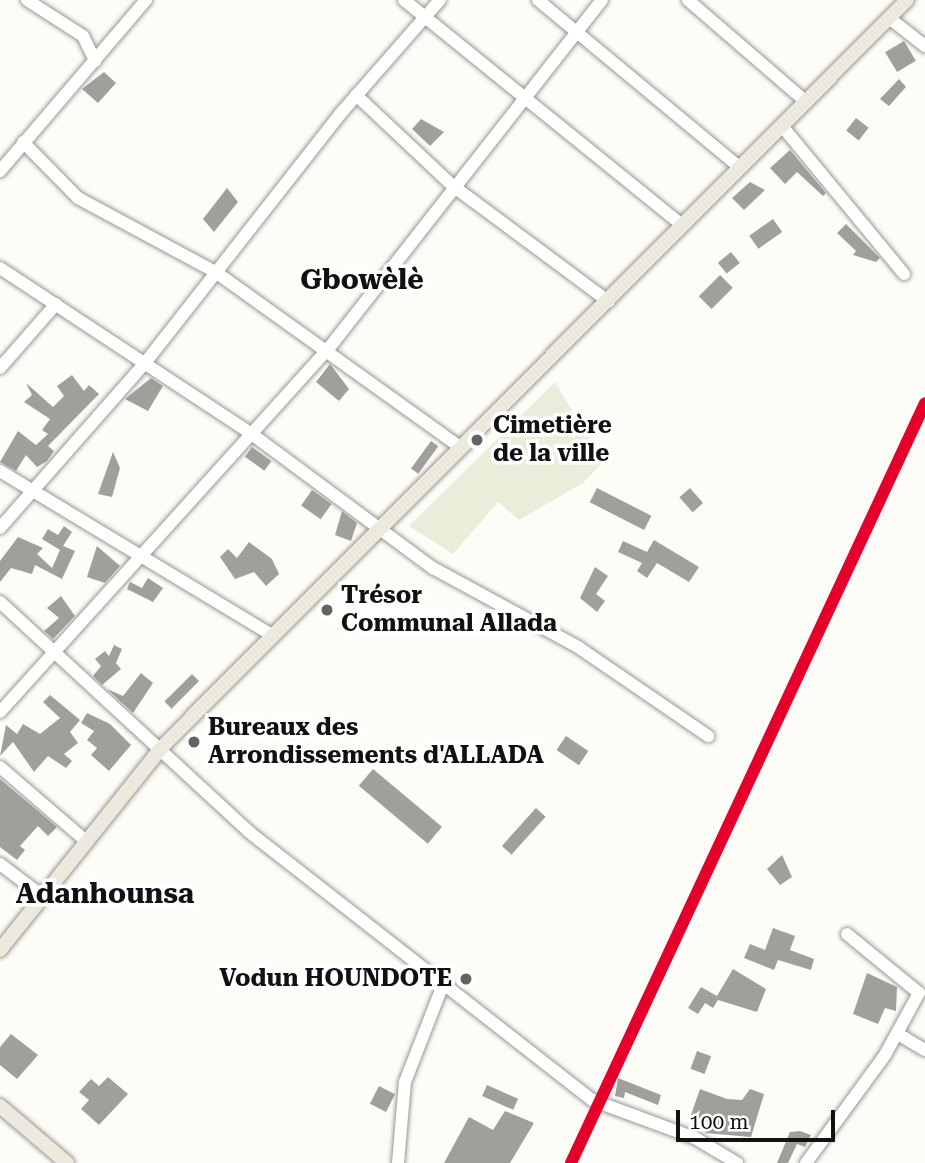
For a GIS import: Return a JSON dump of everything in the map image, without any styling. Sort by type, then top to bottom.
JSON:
[{"type":"main road","points":[[0,950],[161,748],[383,528],[460,447],[609,302],[907,0]]},
{"type":"main road","points":[[0,1106],[67,1163]]},
{"type":"street","points":[[27,0],[83,36],[95,61]]},
{"type":"street","points":[[404,0],[523,100],[683,226]]},
{"type":"street","points":[[0,528],[145,363],[356,95],[440,0]]},
{"type":"street","points":[[538,0],[740,168]]},
{"type":"street","points":[[0,712],[329,348],[453,186],[602,0]]},
{"type":"street","points":[[688,0],[805,101]]},
{"type":"street","points":[[0,171],[144,1]]},
{"type":"street","points":[[889,18],[925,46]]},
{"type":"street","points":[[356,95],[453,186],[609,302]]},
{"type":"street","points":[[782,126],[905,274]]},
{"type":"street","points":[[23,142],[89,205],[217,273],[329,348],[460,447]]},
{"type":"street","points":[[0,268],[253,435],[383,528],[433,568],[578,647],[708,736]]},
{"type":"street","points":[[0,368],[56,304]]},
{"type":"street","points":[[0,471],[142,553],[273,636]]},
{"type":"street","points":[[0,602],[53,655],[161,748],[249,832],[592,1100],[695,1138],[737,1163]]},
{"type":"street","points":[[0,767],[86,841]]},
{"type":"street","points":[[0,864],[42,896]]},
{"type":"street","points":[[806,1163],[898,1034],[917,986],[847,934]]},
{"type":"street","points":[[398,1163],[405,1082],[444,982]]},
{"type":"street","points":[[898,1034],[925,1050]]},
{"type":"green space","points":[[555,382],[603,462],[583,483],[519,520],[498,502],[453,554],[409,526]]},
{"type":"building","points":[[904,41],[916,61],[897,72],[885,52]]},
{"type":"building","points":[[104,72],[116,83],[98,103],[82,89]]},
{"type":"building","points":[[899,79],[906,87],[889,106],[880,99]]},
{"type":"building","points":[[856,118],[869,128],[859,140],[846,131]]},
{"type":"building","points":[[421,119],[444,132],[430,146],[412,129]]},
{"type":"building","points":[[790,150],[826,193],[823,196],[797,172],[785,184],[770,168]]},
{"type":"building","points":[[750,182],[765,190],[744,210],[732,198]]},
{"type":"building","points":[[227,188],[238,202],[214,232],[203,219]]},
{"type":"building","points":[[773,219],[782,232],[758,249],[749,236]]},
{"type":"building","points":[[846,224],[880,258],[876,262],[853,255],[856,251],[837,233]]},
{"type":"building","points":[[731,252],[740,263],[727,274],[718,263]]},
{"type":"building","points":[[720,275],[733,288],[712,309],[699,296]]},
{"type":"building","points":[[330,364],[349,389],[339,401],[316,382]]},
{"type":"building","points":[[72,375],[84,391],[89,385],[99,394],[48,446],[54,451],[47,461],[37,467],[26,455],[16,471],[0,462],[18,431],[36,445],[48,434],[42,430],[50,419],[24,402],[32,395],[26,383],[53,407],[64,396],[57,386]]},
{"type":"building","points":[[151,378],[163,386],[148,411],[125,399]]},
{"type":"building","points":[[431,441],[438,446],[418,474],[411,469]]},
{"type":"building","points":[[252,447],[271,461],[264,471],[245,457]]},
{"type":"building","points":[[113,452],[120,468],[112,497],[98,494]]},
{"type":"building","points":[[597,488],[651,516],[644,530],[590,502]]},
{"type":"building","points":[[690,488],[703,503],[693,512],[679,497]]},
{"type":"building","points":[[312,490],[332,504],[321,519],[301,506]]},
{"type":"building","points":[[342,511],[357,523],[351,541],[335,535]]},
{"type":"building","points":[[64,526],[72,532],[63,546],[75,551],[62,579],[35,565],[32,574],[11,568],[0,582],[0,561],[18,537],[43,548],[37,554],[52,568],[60,550],[42,539],[48,529],[58,535]]},
{"type":"building","points":[[654,540],[699,567],[689,582],[657,563],[647,578],[637,571],[642,563],[618,552],[623,541],[647,552]]},
{"type":"building","points":[[249,542],[272,559],[279,574],[266,586],[254,572],[235,579],[220,557],[228,549],[237,558]]},
{"type":"building","points":[[97,546],[120,566],[105,583],[87,577]]},
{"type":"building","points":[[595,567],[608,576],[596,594],[605,601],[597,612],[580,598]]},
{"type":"building","points":[[148,578],[163,588],[153,602],[127,589],[130,582],[142,588]]},
{"type":"building","points":[[61,596],[75,616],[53,639],[44,631],[59,618],[47,608]]},
{"type":"building","points":[[114,645],[122,649],[116,663],[121,669],[102,685],[93,676],[101,666],[95,659],[105,651],[109,656]]},
{"type":"building","points":[[141,673],[153,683],[133,713],[107,689],[123,696]]},
{"type":"building","points":[[192,674],[199,681],[171,709],[164,702]]},
{"type":"building","points":[[50,695],[80,720],[70,732],[78,743],[64,754],[72,761],[66,768],[48,756],[34,772],[13,742],[0,756],[6,725],[17,734],[23,724],[40,734],[60,718],[43,702]]},
{"type":"building","points":[[87,713],[110,724],[131,745],[109,771],[91,755],[97,748],[87,740],[94,731],[81,723]]},
{"type":"building","points":[[566,736],[588,751],[579,765],[556,750]]},
{"type":"building","points":[[373,769],[442,827],[428,844],[359,786]]},
{"type":"building","points":[[0,779],[57,827],[48,836],[38,826],[20,846],[25,850],[17,860],[0,847]]},
{"type":"building","points":[[536,808],[546,817],[512,855],[502,846]]},
{"type":"building","points":[[782,855],[792,877],[780,885],[767,869]]},
{"type":"building","points":[[773,928],[795,936],[790,950],[814,959],[811,970],[778,960],[774,970],[744,958],[750,944],[765,950]]},
{"type":"building","points":[[733,969],[766,989],[757,1012],[718,1000],[713,1008],[705,1003],[698,1014],[688,1008],[701,987],[717,996]]},
{"type":"building","points":[[867,973],[897,987],[896,1011],[885,1008],[878,1024],[853,1014]]},
{"type":"building","points":[[11,1034],[38,1055],[17,1079],[0,1065],[0,1047]]},
{"type":"building","points":[[697,1051],[711,1056],[705,1074],[691,1069]]},
{"type":"building","points":[[108,1077],[128,1094],[99,1125],[81,1109],[89,1100],[79,1092],[91,1079],[99,1086]]},
{"type":"building","points":[[618,1078],[661,1095],[658,1105],[625,1092],[624,1098],[615,1096]]},
{"type":"building","points":[[487,1085],[518,1099],[513,1110],[482,1096]]},
{"type":"building","points":[[379,1086],[395,1094],[386,1112],[370,1104]]},
{"type":"building","points":[[700,1089],[727,1099],[742,1100],[750,1089],[764,1094],[751,1137],[705,1133],[710,1122],[691,1115]]},
{"type":"building","points":[[505,1111],[534,1123],[510,1163],[444,1163],[469,1117],[493,1130]]},
{"type":"building","points":[[800,1131],[811,1135],[805,1147],[797,1144],[788,1163],[777,1163],[790,1132]]},
{"type":"transit line","points":[[571,1163],[925,403]]},
{"type":"place","name":"Cimetière de la ville","points":[[477,440]]},
{"type":"place","name":"Trésor Communal Allada","points":[[327,610]]},
{"type":"place","name":"Bureaux des Arrondissements d'ALLADA","points":[[194,742]]},
{"type":"place","name":"Vodun HOUNDOTE","points":[[466,979]]},
{"type":"district","name":"Gbowèlè","points":[[362,280]]},
{"type":"district","name":"Adanhounsa","points":[[105,894]]}]
